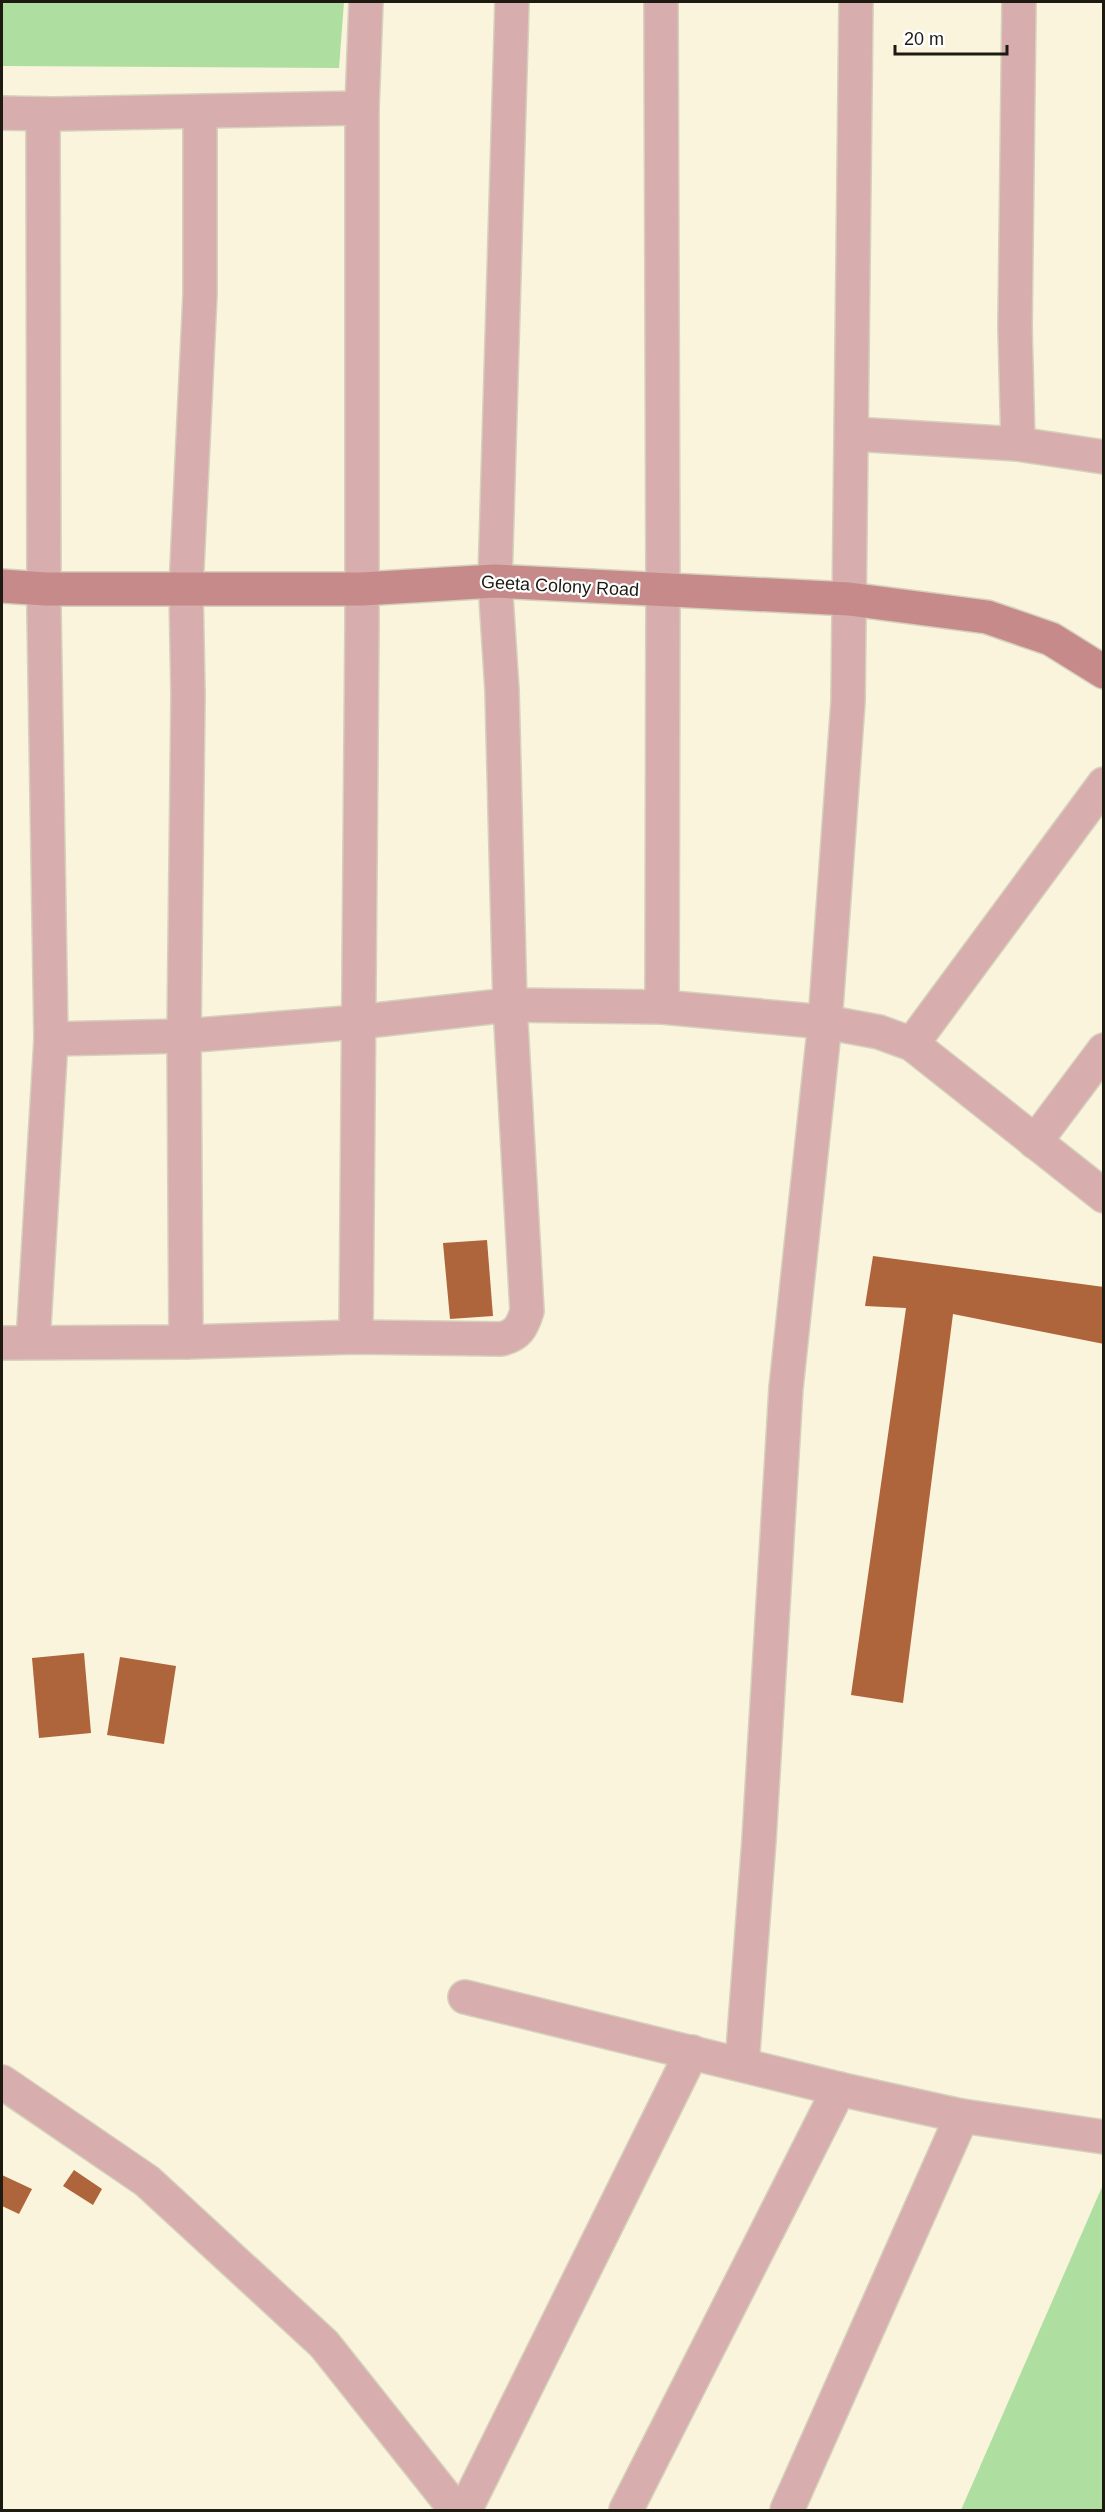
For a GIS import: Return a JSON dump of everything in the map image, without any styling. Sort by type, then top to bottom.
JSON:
[{"type":"street","points":[[356,1337],[362,589],[362,108],[366,2]]},
{"type":"street","points":[[43,114],[51,1039],[17,1342],[186,1342],[356,1337],[501,1339],[512,1337],[522,1328],[527,1311],[510,1005],[502,690],[495,581],[512,2]]},
{"type":"street","points":[[661,2],[662,1007]]},
{"type":"street","points":[[742,2064],[759,1840],[786,1388],[825,1022],[848,702],[853,434],[856,2]]},
{"type":"street","points":[[1018,444],[1015,327],[1019,2]]},
{"type":"street","points":[[2,113],[362,108]]},
{"type":"street","points":[[186,1342],[184,1036],[188,694],[186,588],[200,295],[200,112]]},
{"type":"street","points":[[853,434],[1018,444],[1104,457]]},
{"type":"street","name":"Geeta Colony Road","points":[[2,586],[46,589],[362,589],[495,581],[849,599],[987,617],[1051,639],[1104,672]]},
{"type":"street","points":[[912,1044],[1104,784]]},
{"type":"street","points":[[51,1039],[184,1036],[358,1022],[510,1005],[662,1007],[825,1022],[879,1032],[912,1044],[1104,1196]]},
{"type":"street","points":[[1035,1142],[1104,1050]]},
{"type":"street","points":[[465,1997],[839,2089],[962,2116],[1104,2136]]},
{"type":"street","points":[[465,2511],[692,2052]]},
{"type":"street","points":[[2,2082],[147,2181],[324,2344],[456,2511]]},
{"type":"street","points":[[626,2511],[839,2089]]},
{"type":"street","points":[[787,2511],[962,2116]]},
{"type":"green space","points":[[2,2],[344,2],[339,68],[2,66]]},
{"type":"green space","points":[[1102,2187],[1103,2510],[961,2510]]},
{"type":"building","points":[[487,1240],[493,1316],[450,1319],[443,1243]]},
{"type":"building","points":[[873,1256],[1104,1287],[1104,1344],[953,1314],[903,1703],[851,1695],[906,1308],[865,1306]]},
{"type":"building","points":[[84,1653],[91,1733],[39,1738],[32,1658]]},
{"type":"building","points":[[120,1657],[176,1666],[164,1744],[107,1735]]},
{"type":"building","points":[[74,2170],[102,2189],[93,2205],[63,2186]]},
{"type":"building","points":[[2,2175],[32,2189],[19,2214],[2,2206]]}]
